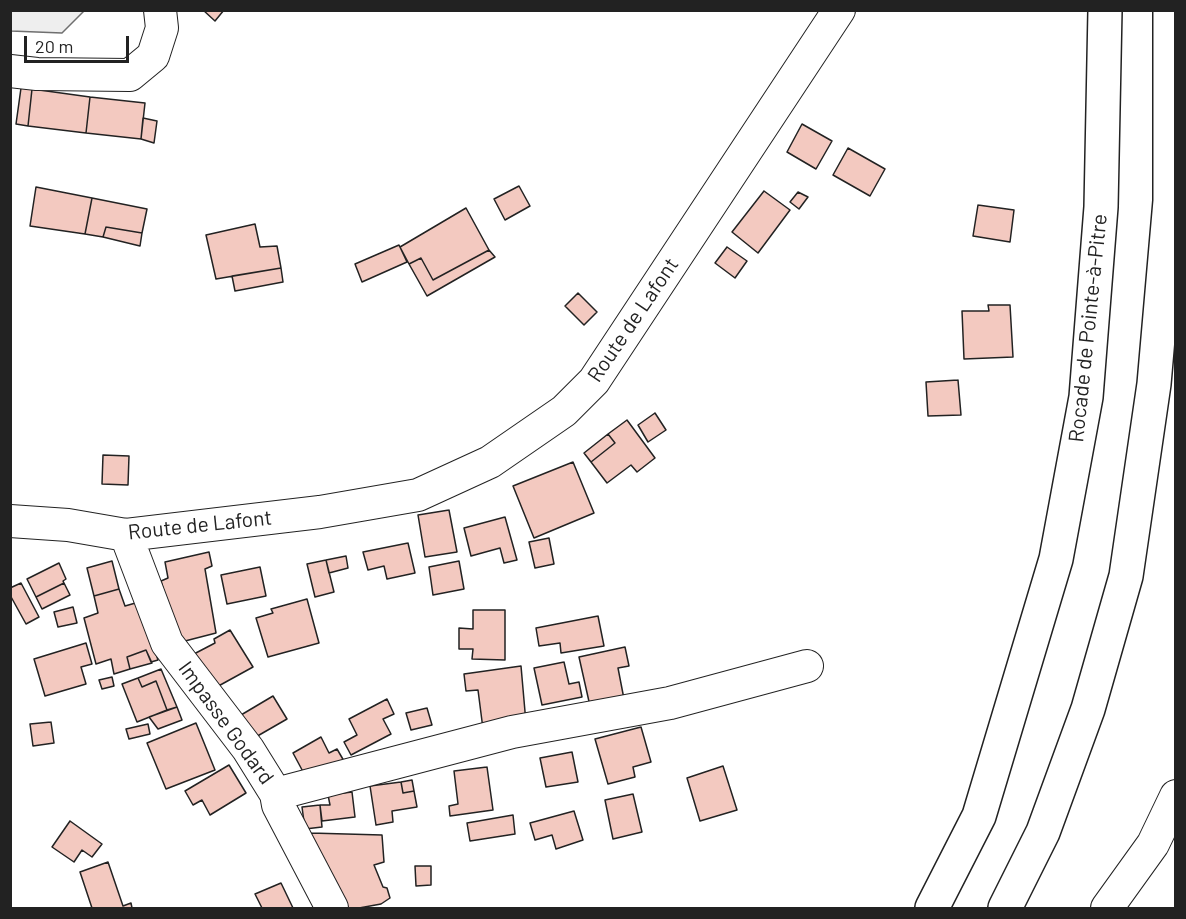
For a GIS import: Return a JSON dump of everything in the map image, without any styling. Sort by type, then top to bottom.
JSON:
[{"type":"highway","name":"Rocade de Pointe-à-Pitre","points":[[932,909],[979,816],[1056,559],[1086,397],[1101,207],[1105,10]]},
{"type":"highway","points":[[1005,909],[1047,821],[1088,709],[1126,576],[1154,384],[1170,201],[1170,10]]},
{"type":"street","points":[[10,71],[37,74],[130,75],[153,56],[162,28],[160,10]]},
{"type":"street","name":"Route de Lafont","points":[[10,521],[68,525],[126,535],[320,512],[418,495],[490,462],[564,411],[594,381],[839,10]]},
{"type":"street","name":"Impasse Godard","points":[[126,535],[167,643],[248,749],[276,794],[278,805],[332,909]]},
{"type":"street","points":[[276,794],[512,732],[670,703],[807,666]]},
{"type":"street","points":[[1107,909],[1153,844],[1176,796]]},
{"type":"shaded area","points":[[11,10],[84,11],[62,33],[11,31]]},
{"type":"building","points":[[203,10],[224,10],[215,21]]},
{"type":"building","points":[[21,88],[32,89],[28,126],[16,124]]},
{"type":"building","points":[[32,89],[90,97],[86,133],[28,126]]},
{"type":"building","points":[[90,97],[145,103],[141,139],[86,133]]},
{"type":"building","points":[[143,118],[157,121],[154,143],[141,139]]},
{"type":"building","points":[[802,124],[832,141],[816,169],[787,152]]},
{"type":"building","points":[[848,148],[885,169],[870,196],[833,175]]},
{"type":"building","points":[[519,186],[530,206],[505,220],[494,199]]},
{"type":"building","points":[[36,187],[92,198],[85,234],[30,226]]},
{"type":"building","points":[[764,191],[790,210],[758,253],[732,232]]},
{"type":"building","points":[[798,192],[808,197],[799,209],[790,202]]},
{"type":"building","points":[[92,198],[147,209],[142,233],[106,227],[103,237],[85,234]]},
{"type":"building","points":[[978,205],[1014,210],[1010,242],[973,236]]},
{"type":"building","points":[[466,208],[489,250],[433,280],[421,258],[409,264],[400,247]]},
{"type":"building","points":[[255,224],[260,247],[277,246],[281,268],[216,279],[206,235]]},
{"type":"building","points":[[106,227],[142,233],[140,246],[103,237]]},
{"type":"building","points":[[399,245],[407,262],[362,282],[355,264]]},
{"type":"building","points":[[727,247],[747,261],[735,278],[715,263]]},
{"type":"building","points":[[489,250],[495,257],[427,296],[409,264],[421,258],[433,280]]},
{"type":"building","points":[[281,268],[283,282],[235,291],[232,276]]},
{"type":"building","points":[[578,293],[597,312],[584,325],[565,306]]},
{"type":"building","points":[[988,305],[1010,305],[1013,357],[964,359],[962,311],[989,311]]},
{"type":"building","points":[[958,380],[961,415],[928,416],[926,382]]},
{"type":"building","points":[[655,413],[666,430],[648,442],[638,425]]},
{"type":"building","points":[[627,420],[655,458],[637,472],[631,465],[607,483],[591,462],[615,443],[608,434]]},
{"type":"building","points":[[608,434],[615,443],[591,462],[584,453]]},
{"type":"building","points":[[103,455],[129,456],[128,485],[102,484]]},
{"type":"building","points":[[573,462],[594,513],[534,538],[513,486]]},
{"type":"building","points":[[449,510],[457,552],[425,557],[418,515]]},
{"type":"building","points":[[505,517],[517,560],[504,563],[500,548],[471,556],[464,528]]},
{"type":"building","points":[[549,538],[554,564],[535,568],[529,542]]},
{"type":"building","points":[[408,543],[415,573],[387,579],[384,566],[368,570],[363,552]]},
{"type":"building","points":[[209,552],[212,566],[205,569],[216,633],[185,641],[174,627],[161,581],[168,578],[165,562]]},
{"type":"building","points":[[346,556],[348,568],[329,573],[326,560]]},
{"type":"building","points":[[326,560],[334,592],[315,597],[307,564]]},
{"type":"building","points":[[112,561],[119,589],[94,596],[87,568]]},
{"type":"building","points":[[459,561],[464,589],[433,595],[429,567]]},
{"type":"building","points":[[59,563],[66,579],[64,583],[36,597],[27,579]]},
{"type":"building","points":[[260,567],[266,596],[227,604],[221,575]]},
{"type":"building","points":[[21,583],[39,617],[26,624],[10,595],[10,588]]},
{"type":"building","points":[[64,583],[70,595],[42,609],[36,597]]},
{"type":"building","points":[[119,589],[125,606],[139,602],[158,660],[151,662],[146,650],[127,657],[130,669],[114,674],[111,659],[96,664],[84,618],[98,613],[94,596]]},
{"type":"building","points":[[307,599],[319,643],[268,657],[256,618],[273,613],[271,609]]},
{"type":"building","points":[[73,607],[77,623],[58,627],[54,612]]},
{"type":"building","points":[[473,610],[505,610],[505,660],[472,659],[473,649],[459,649],[459,628],[473,629]]},
{"type":"building","points":[[598,616],[604,646],[561,653],[560,643],[539,646],[536,628]]},
{"type":"building","points":[[230,630],[253,667],[213,689],[192,655],[215,643],[214,639]]},
{"type":"building","points":[[86,643],[92,664],[81,667],[86,684],[45,696],[34,659]]},
{"type":"building","points":[[625,647],[629,666],[618,668],[624,699],[590,706],[579,657]]},
{"type":"building","points":[[146,650],[152,663],[130,669],[127,657]]},
{"type":"building","points":[[564,662],[569,684],[579,682],[582,697],[542,705],[534,668]]},
{"type":"building","points":[[521,666],[526,723],[483,729],[478,690],[466,691],[464,674]]},
{"type":"building","points":[[161,669],[177,707],[167,710],[156,681],[142,687],[138,678]]},
{"type":"building","points":[[112,677],[114,686],[102,689],[99,680]]},
{"type":"building","points":[[138,678],[142,687],[156,681],[167,710],[137,722],[122,684]]},
{"type":"building","points":[[273,696],[287,719],[254,738],[241,715]]},
{"type":"building","points":[[387,699],[394,714],[383,719],[391,734],[351,755],[344,742],[357,735],[349,719]]},
{"type":"building","points":[[177,707],[182,720],[158,729],[149,717]]},
{"type":"building","points":[[427,708],[432,725],[411,730],[406,713]]},
{"type":"building","points":[[51,722],[54,743],[33,746],[30,724]]},
{"type":"building","points":[[196,723],[215,770],[166,789],[147,743]]},
{"type":"building","points":[[148,724],[150,734],[129,739],[126,729]]},
{"type":"building","points":[[641,727],[651,762],[633,767],[635,777],[608,784],[595,739]]},
{"type":"building","points":[[321,737],[329,753],[337,749],[344,761],[308,781],[293,753]]},
{"type":"building","points":[[572,752],[578,782],[546,787],[540,758]]},
{"type":"building","points":[[229,765],[246,793],[210,815],[202,800],[193,805],[185,791]]},
{"type":"building","points":[[723,766],[737,810],[700,821],[687,778]]},
{"type":"building","points":[[487,767],[493,810],[450,816],[449,806],[458,804],[454,771]]},
{"type":"building","points":[[412,780],[414,791],[403,793],[401,782]]},
{"type":"building","points":[[401,782],[403,793],[414,791],[417,807],[392,811],[393,822],[376,825],[370,786]]},
{"type":"building","points":[[352,792],[355,817],[322,821],[320,805],[330,805],[328,795]]},
{"type":"building","points":[[633,794],[642,832],[613,839],[605,800]]},
{"type":"building","points":[[320,805],[322,827],[305,829],[302,807]]},
{"type":"building","points":[[574,811],[583,840],[556,849],[552,835],[535,840],[530,823]]},
{"type":"building","points":[[513,815],[515,834],[470,841],[467,823]]},
{"type":"building","points":[[70,821],[102,844],[92,857],[82,850],[74,862],[52,847]]},
{"type":"building","points":[[310,833],[382,835],[384,862],[374,865],[390,898],[381,904],[359,908],[340,908]]},
{"type":"building","points":[[108,862],[123,906],[131,903],[132,908],[92,908],[80,872]]},
{"type":"building","points":[[415,866],[431,866],[431,885],[416,886]]},
{"type":"building","points":[[281,883],[293,908],[262,908],[255,894]]}]
